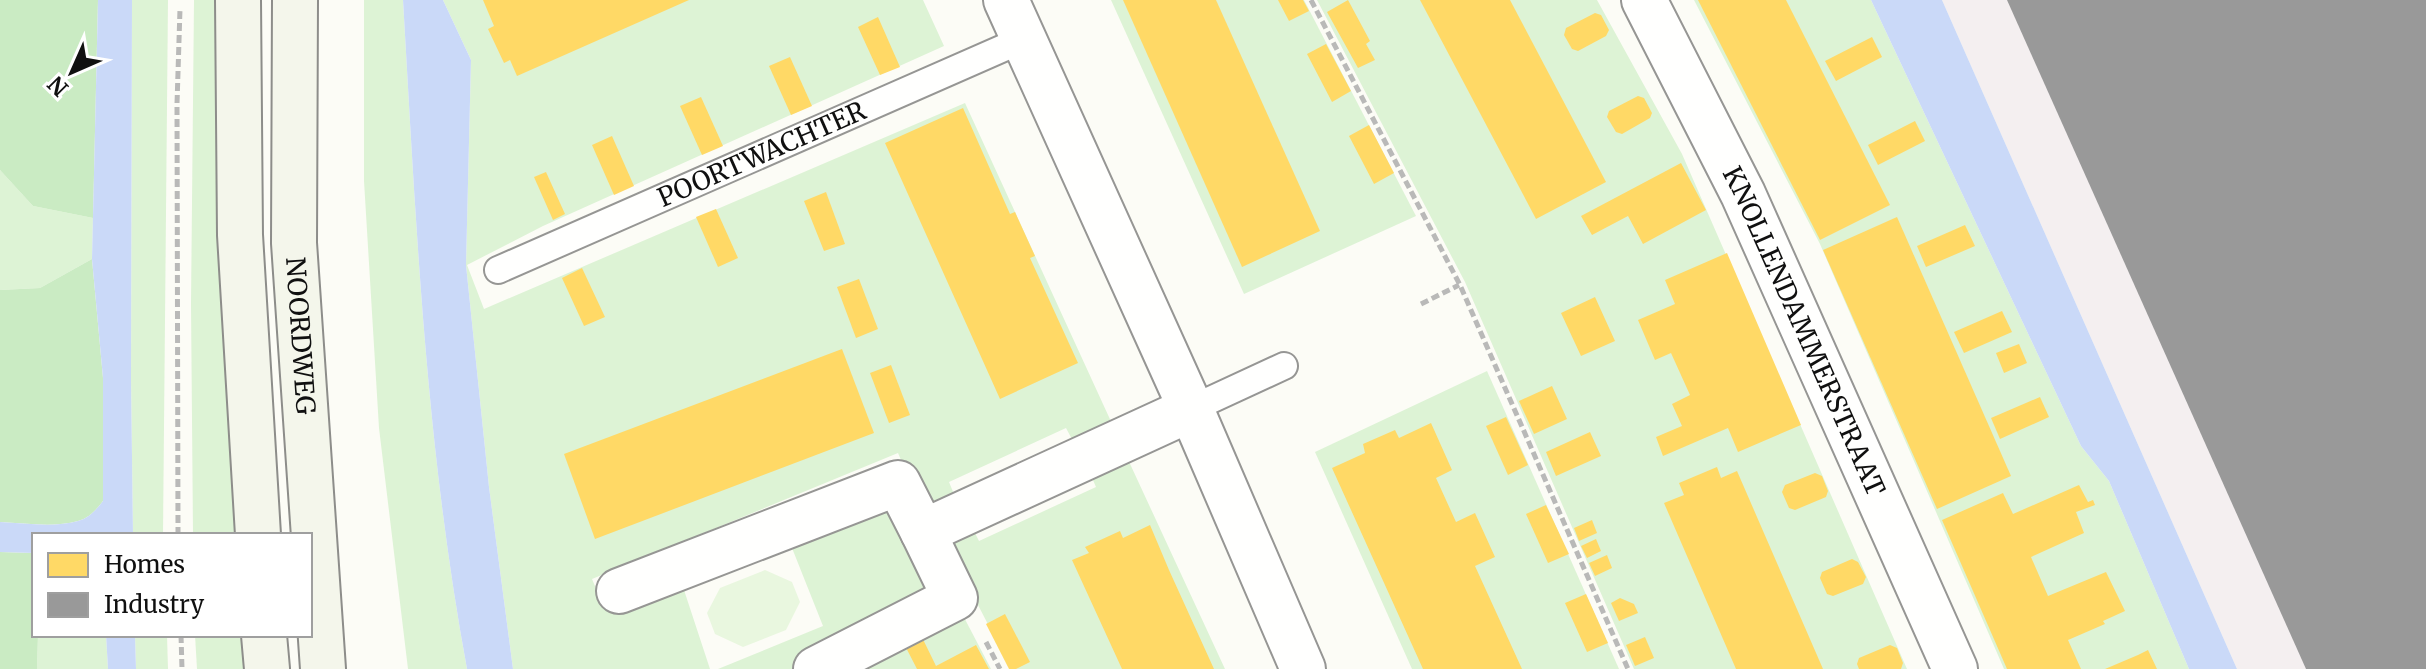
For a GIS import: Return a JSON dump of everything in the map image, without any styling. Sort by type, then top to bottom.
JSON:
[{"type":"main road","name":"NOORDWEG","points":[[238,0],[240,235],[258,533]]},
{"type":"main road","name":"NOORDWEG","points":[[295,0],[294,243],[323,669]]},
{"type":"main road","points":[[264,637],[267,669]]},
{"type":"street","name":"KNOLLENDAMMERSTRAAT","points":[[1644,0],[1743,194],[1955,669]]},
{"type":"street","name":"POORTWACHTER","points":[[1015,19],[1191,409],[1303,669]]},
{"type":"street","points":[[923,532],[1191,409]]},
{"type":"street","points":[[619,591],[898,483],[955,598],[816,669]]},
{"type":"lane","name":"POORTWACHTER","points":[[498,270],[1015,19]]},
{"type":"lane","points":[[1191,409],[1284,366]]},
{"type":"path","points":[[178,533],[177,104],[180,0]]},
{"type":"path","points":[[1311,0],[1460,285],[1628,669]]},
{"type":"path","points":[[1421,304],[1460,285]]},
{"type":"path","points":[[181,637],[182,669]]},
{"type":"shaded area","points":[[1942,0],[2426,0],[2426,669],[2237,669]]},
{"type":"green space","points":[[0,0],[98,0],[93,218],[33,206],[0,170]]},
{"type":"green space","points":[[132,0],[168,0],[163,533],[133,533]]},
{"type":"green space","points":[[194,0],[217,0],[224,323],[238,533],[193,533],[191,304]]},
{"type":"green space","points":[[364,0],[403,0],[424,336],[442,503],[467,669],[408,669],[379,428],[364,181]]},
{"type":"green space","points":[[443,0],[923,0],[944,46],[543,226],[467,265],[484,309],[965,103],[1114,428],[1075,445],[1066,428],[949,482],[956,499],[924,513],[898,453],[592,579],[605,610],[719,563],[723,576],[684,590],[710,669],[513,669],[489,487],[466,265],[471,60]]},
{"type":"green space","points":[[1111,0],[1304,0],[1416,216],[1244,294]]},
{"type":"green space","points":[[1317,0],[1597,0],[1682,154],[1907,669],[1634,669],[1465,282]]},
{"type":"green space","points":[[1694,0],[1871,0],[2081,446],[2109,481],[2189,669],[2004,669],[1820,244]]},
{"type":"green space","points":[[0,170],[33,206],[93,218],[92,259],[40,288],[0,290]]},
{"type":"green space","points":[[92,259],[103,378],[103,501],[89,516],[69,523],[0,522],[0,290],[40,288]]},
{"type":"green space","points":[[1487,371],[1619,669],[1412,669],[1315,452]]},
{"type":"green space","points":[[1125,453],[1225,669],[1011,669],[944,539],[971,525],[979,541],[1096,487],[1089,471]]},
{"type":"green space","points":[[890,497],[937,597],[797,669],[718,669],[823,626],[792,548],[754,563],[750,550]]},
{"type":"green space","points":[[0,552],[32,553],[32,637],[38,637],[37,669],[0,669]]},
{"type":"green space","points":[[765,570],[792,582],[800,602],[786,630],[743,647],[715,634],[707,613],[720,588]]},
{"type":"green space","points":[[957,604],[991,669],[833,669]]},
{"type":"green space","points":[[38,637],[106,637],[108,669],[37,669]]},
{"type":"green space","points":[[135,637],[167,637],[168,669],[136,669]]},
{"type":"green space","points":[[195,637],[248,637],[252,669],[197,669]]},
{"type":"water","points":[[98,0],[132,0],[133,533],[32,533],[32,553],[0,552],[0,522],[69,523],[89,516],[103,501],[103,378],[92,259]]},
{"type":"water","points":[[403,0],[443,0],[471,60],[466,265],[489,487],[513,669],[467,669],[453,586],[424,336]]},
{"type":"water","points":[[1871,0],[1942,0],[2237,669],[2189,669],[2109,481],[2081,446]]},
{"type":"water","points":[[106,637],[135,637],[136,669],[108,669]]},
{"type":"building: Homes","points":[[483,0],[689,0],[517,76],[510,60],[504,63],[488,29],[494,26]]},
{"type":"building: Homes","points":[[1123,0],[1216,0],[1320,231],[1242,267]]},
{"type":"building: Homes","points":[[1278,0],[1303,0],[1309,11],[1289,21]]},
{"type":"building: Homes","points":[[1348,0],[1370,41],[1366,44],[1375,60],[1358,68],[1327,12]]},
{"type":"building: Homes","points":[[1420,0],[1510,0],[1606,182],[1536,219]]},
{"type":"building: Homes","points":[[1698,0],[1786,0],[1890,205],[1820,240]]},
{"type":"building: Homes","points":[[1595,13],[1601,15],[1609,30],[1606,36],[1578,51],[1572,49],[1564,35],[1566,28]]},
{"type":"building: Homes","points":[[878,17],[900,67],[880,75],[858,27]]},
{"type":"building: Homes","points":[[1872,37],[1882,57],[1836,81],[1825,61]]},
{"type":"building: Homes","points":[[1326,44],[1351,91],[1332,102],[1307,54]]},
{"type":"building: Homes","points":[[790,57],[812,106],[791,115],[769,66]]},
{"type":"building: Homes","points":[[1638,96],[1644,98],[1652,113],[1650,118],[1622,134],[1616,132],[1607,117],[1609,111]]},
{"type":"building: Homes","points":[[701,97],[723,146],[702,155],[680,106]]},
{"type":"building: Homes","points":[[963,108],[1010,214],[1015,212],[1035,256],[1030,258],[1078,363],[1000,399],[885,143]]},
{"type":"building: Homes","points":[[1915,121],[1925,141],[1878,165],[1868,145]]},
{"type":"building: Homes","points":[[1369,125],[1394,173],[1374,184],[1349,136]]},
{"type":"building: Homes","points":[[612,136],[634,186],[614,195],[592,145]]},
{"type":"building: Homes","points":[[1681,163],[1706,210],[1643,244],[1628,216],[1592,235],[1581,216]]},
{"type":"building: Homes","points":[[546,172],[565,214],[553,220],[534,177]]},
{"type":"building: Homes","points":[[826,192],[845,244],[824,251],[804,201]]},
{"type":"building: Homes","points":[[716,209],[738,258],[718,267],[696,217]]},
{"type":"building: Homes","points":[[1897,217],[2011,476],[1937,509],[1823,250]]},
{"type":"building: Homes","points":[[1965,225],[1975,246],[1926,267],[1917,246]]},
{"type":"building: Homes","points":[[1727,253],[1801,425],[1738,452],[1728,428],[1663,456],[1656,437],[1682,426],[1672,404],[1690,395],[1671,353],[1655,360],[1638,320],[1675,304],[1665,280]]},
{"type":"building: Homes","points":[[582,268],[605,317],[584,326],[562,278]]},
{"type":"building: Homes","points":[[859,279],[878,329],[856,338],[837,287]]},
{"type":"building: Homes","points":[[1595,297],[1615,341],[1581,356],[1561,313]]},
{"type":"building: Homes","points":[[2002,311],[2012,332],[1964,353],[1954,332]]},
{"type":"building: Homes","points":[[2019,344],[2027,363],[2004,373],[1996,353]]},
{"type":"building: Homes","points":[[842,349],[874,433],[595,539],[564,454]]},
{"type":"building: Homes","points":[[891,365],[910,415],[889,423],[870,373]]},
{"type":"building: Homes","points":[[1552,386],[1567,419],[1534,434],[1519,401]]},
{"type":"building: Homes","points":[[2040,397],[2049,417],[2000,439],[1991,418]]},
{"type":"building: Homes","points":[[1506,417],[1528,465],[1508,475],[1486,426]]},
{"type":"building: Homes","points":[[1431,423],[1452,470],[1436,478],[1456,522],[1475,513],[1495,557],[1475,566],[1522,669],[1423,669],[1332,468],[1365,453],[1363,444],[1395,430],[1399,438]]},
{"type":"building: Homes","points":[[1590,432],[1601,456],[1556,476],[1546,452]]},
{"type":"building: Homes","points":[[1717,467],[1721,478],[1737,471],[1823,669],[1736,669],[1664,503],[1684,495],[1679,483]]},
{"type":"building: Homes","points":[[1815,473],[1822,476],[1828,491],[1826,497],[1795,510],[1789,508],[1782,492],[1785,485]]},
{"type":"building: Homes","points":[[2079,485],[2088,502],[2093,500],[2095,505],[2076,512],[2084,533],[2031,557],[2048,596],[2106,572],[2125,611],[2103,621],[2105,624],[2068,640],[2081,669],[2007,669],[1942,520],[2003,493],[2013,514]]},
{"type":"building: Homes","points":[[1546,505],[1569,554],[1548,563],[1526,514]]},
{"type":"building: Homes","points":[[1592,520],[1597,533],[1579,541],[1574,528]]},
{"type":"building: Homes","points":[[1150,525],[1214,669],[1122,669],[1072,560],[1089,553],[1085,547],[1120,531],[1123,538]]},
{"type":"building: Homes","points":[[1596,539],[1601,551],[1587,558],[1581,546]]},
{"type":"building: Homes","points":[[1607,555],[1612,568],[1595,576],[1589,563]]},
{"type":"building: Homes","points":[[1852,559],[1858,562],[1866,577],[1863,584],[1833,596],[1827,594],[1820,578],[1822,572]]},
{"type":"building: Homes","points":[[1586,594],[1608,643],[1587,652],[1565,603]]},
{"type":"building: Homes","points":[[1620,598],[1634,604],[1638,613],[1619,621],[1611,603]]},
{"type":"building: Homes","points":[[1005,614],[1030,662],[1016,669],[1009,669],[986,624]]},
{"type":"building: Homes","points":[[916,625],[936,666],[976,645],[989,669],[917,669],[899,634]]},
{"type":"building: Homes","points":[[1645,637],[1654,658],[1635,666],[1626,645]]},
{"type":"building: Homes","points":[[1890,645],[1897,648],[1903,663],[1901,669],[1859,669],[1859,658]]},
{"type":"building: Homes","points":[[2148,650],[2157,669],[2105,669],[2138,655]]},
{"type":"building: Industry","points":[[2007,0],[2426,0],[2426,669],[2306,669]]}]
